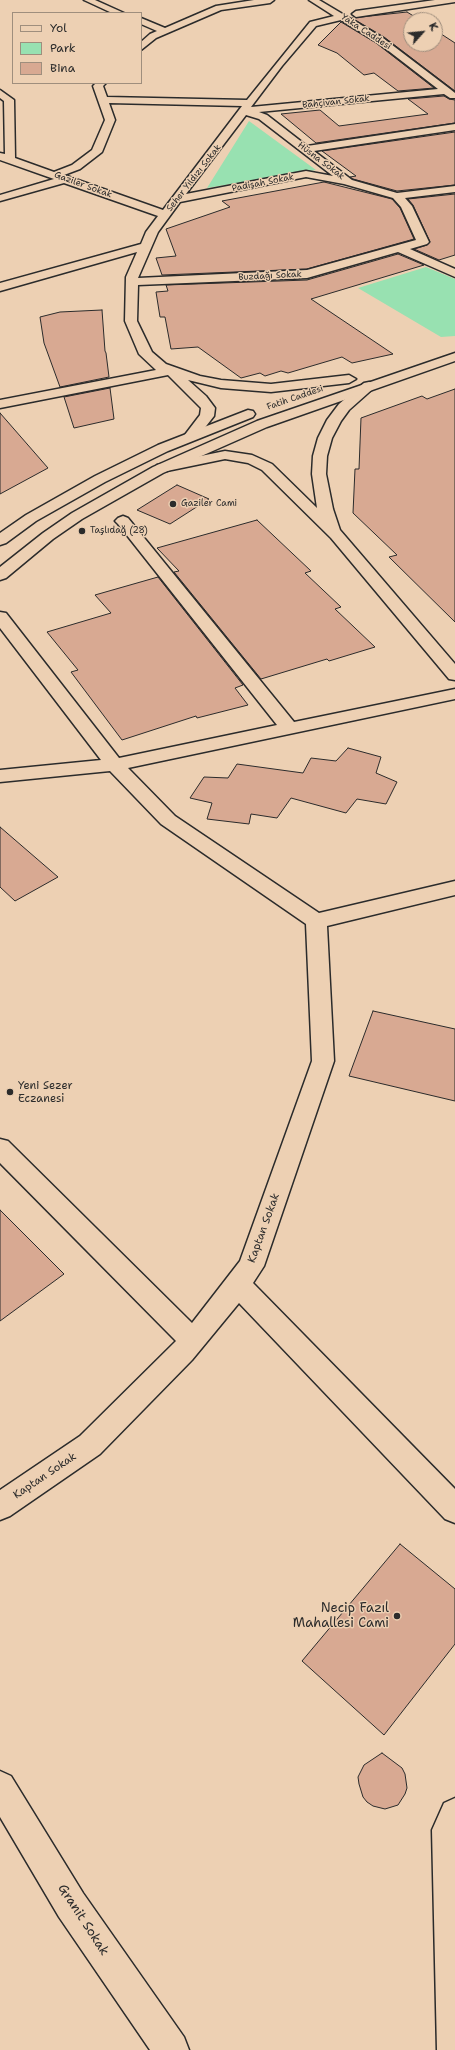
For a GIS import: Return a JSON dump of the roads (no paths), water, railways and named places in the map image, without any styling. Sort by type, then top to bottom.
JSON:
[{"type":"street","points":[[88,0],[118,12]]},
{"type":"street","points":[[142,46],[153,36],[219,8],[270,0]]},
{"type":"street","name":"Yaka Caddesi","points":[[313,0],[343,16],[380,40],[451,95]]},
{"type":"street","name":"Yaka Caddesi","points":[[328,0],[356,14],[390,36]]},
{"type":"street","points":[[356,14],[452,0]]},
{"type":"street","points":[[443,1],[455,8]]},
{"type":"street","name":"Seher Yıldızı Sokak","points":[[169,371],[160,367],[146,354],[131,321],[132,277],[152,232],[279,64],[313,24],[343,16]]},
{"type":"street","points":[[142,21],[165,31]]},
{"type":"street","points":[[0,198],[61,177],[97,152],[110,120],[98,86],[100,84]]},
{"type":"street","points":[[0,93],[8,100],[5,158]]},
{"type":"street","name":"Bahçivan Sokak","points":[[247,107],[451,95]]},
{"type":"street","points":[[103,100],[247,107]]},
{"type":"street","name":"Hüsna Sokak","points":[[247,107],[263,117],[348,182],[397,196],[455,189]]},
{"type":"street","points":[[305,149],[455,127]]},
{"type":"street","name":"Gaziler Sokak","points":[[5,158],[165,215]]},
{"type":"street","name":"Padişah Sokak","points":[[178,199],[306,174],[348,182]]},
{"type":"street","name":"Buzdağı Sokak","points":[[132,282],[307,274],[423,242],[406,206],[397,196]]},
{"type":"street","points":[[0,287],[146,246]]},
{"type":"street","points":[[400,248],[455,273]]},
{"type":"street","name":"Fatih Caddesi","points":[[158,470],[373,376],[455,344]]},
{"type":"street","name":"Fatih Caddesi","points":[[290,399],[349,379],[373,376],[455,357]]},
{"type":"street","points":[[0,404],[169,371],[203,381],[246,387],[296,386],[349,379]]},
{"type":"street","points":[[169,371],[208,408],[207,416],[191,436]]},
{"type":"street","points":[[336,536],[325,509],[319,474],[320,456],[325,438],[334,420],[373,376]]},
{"type":"street","name":"Fatih Caddesi","points":[[0,540],[64,498],[138,460],[191,436],[258,411]]},
{"type":"street","points":[[0,575],[48,536],[77,516],[158,470],[218,456],[237,456],[256,461],[274,472],[336,536],[455,674]]},
{"type":"street","points":[[123,521],[289,728]]},
{"type":"street","points":[[0,617],[114,765],[168,820],[316,921],[455,888]]},
{"type":"street","points":[[0,776],[114,765],[455,694]]},
{"type":"street","name":"Kaptan Sokak","points":[[0,1506],[90,1445],[192,1341],[251,1266],[323,1061],[316,921]]},
{"type":"street","points":[[0,1148],[166,1313],[192,1341]]},
{"type":"street","points":[[237,1284],[455,1510]]},
{"type":"street","name":"Granit Sokak","points":[[0,1787],[72,1905],[171,2050]]},
{"type":"street","points":[[455,1814],[448,1830],[455,2050]]},
{"type":"place","name":"Gaziler Cami","points":[[173,504]]},
{"type":"place","name":"Taşlıdağ (28)","points":[[82,531]]},
{"type":"place","name":"Yeni Sezer Eczanesi","points":[[10,1092]]},
{"type":"place","name":"Necip Fazıl Mahallesi Cami","points":[[397,1616]]}]
